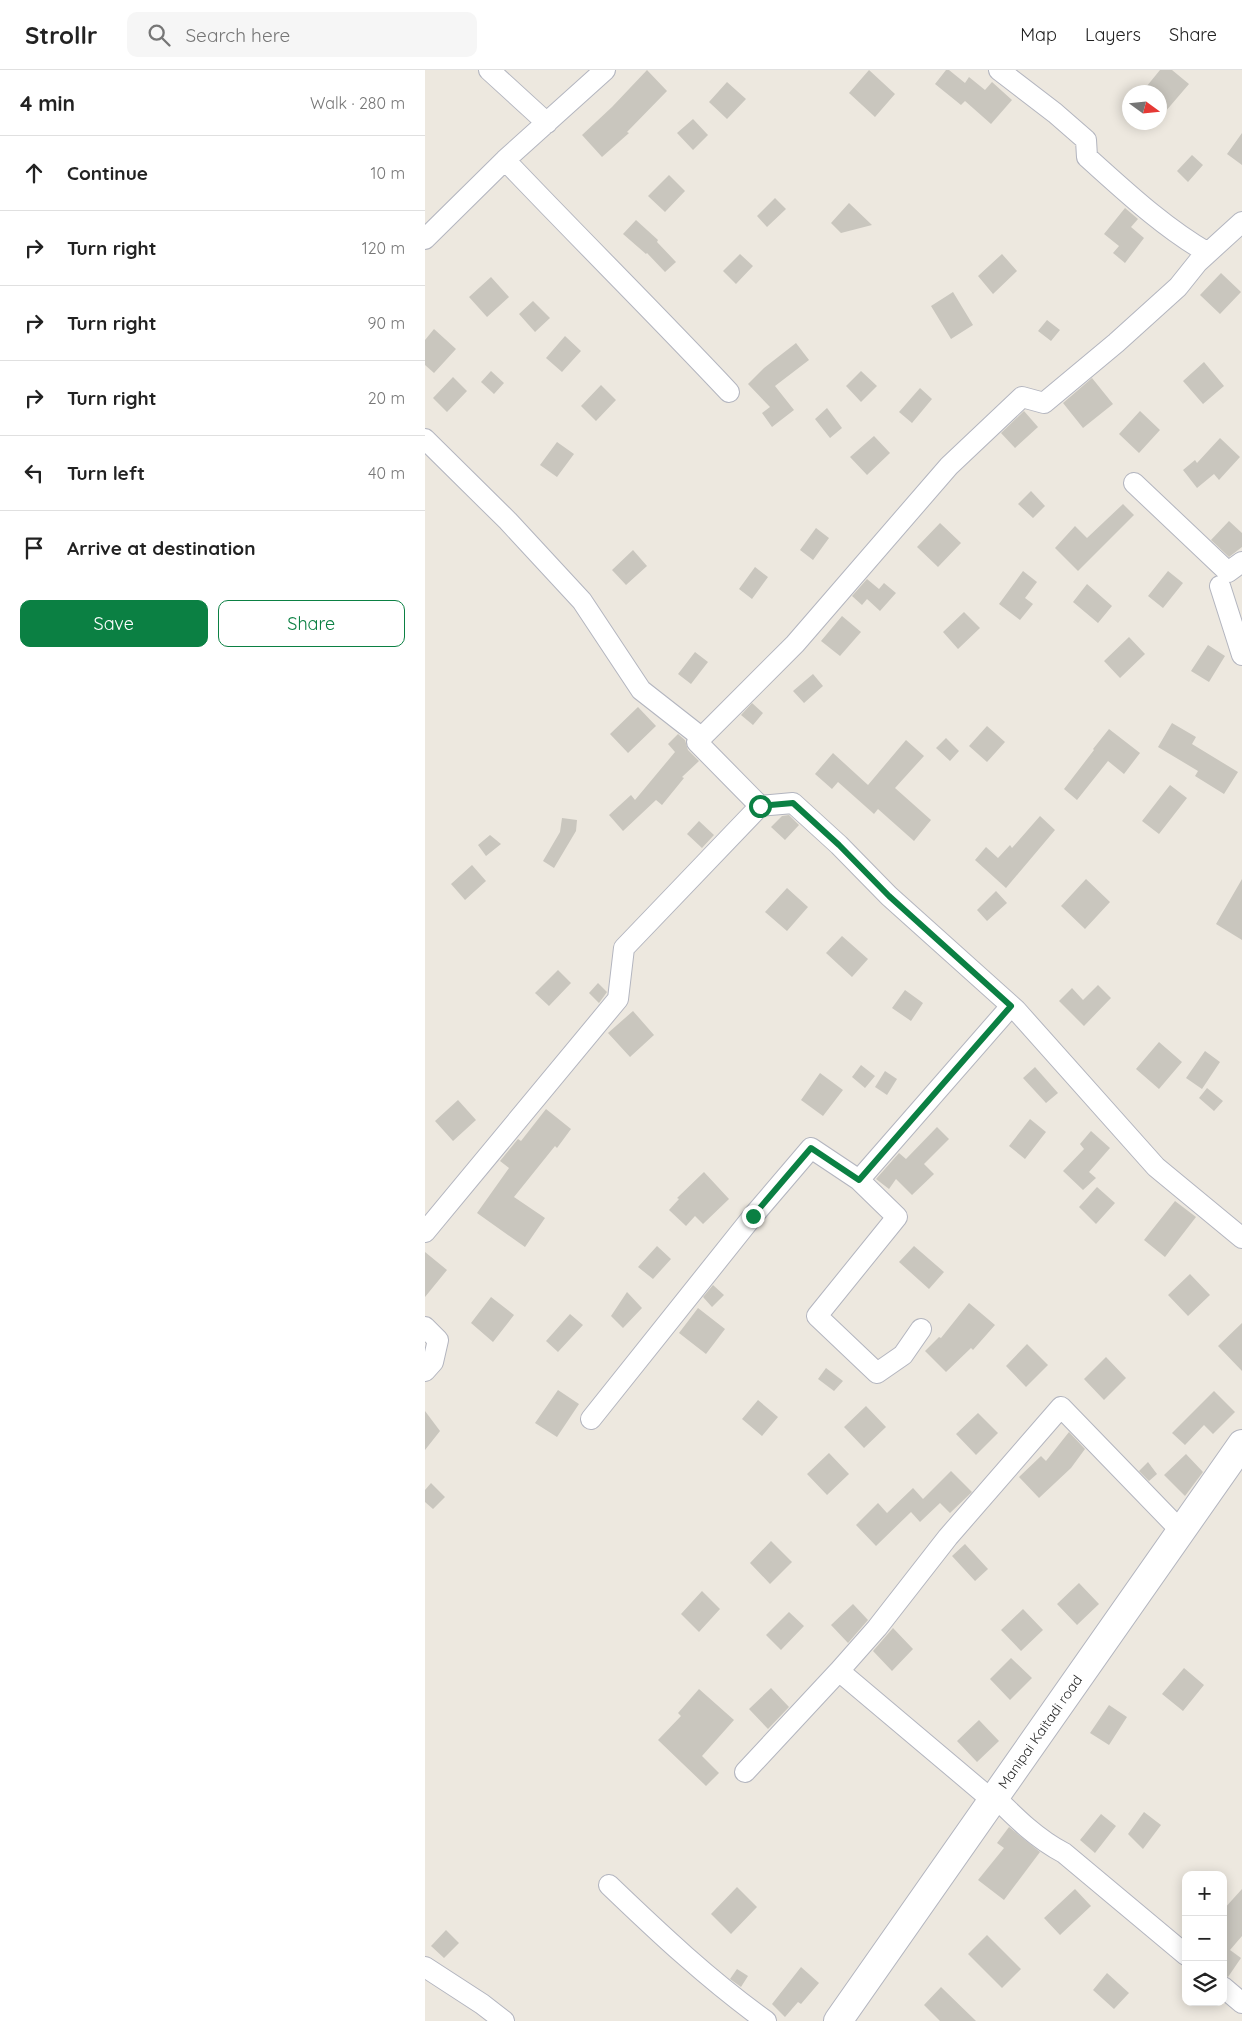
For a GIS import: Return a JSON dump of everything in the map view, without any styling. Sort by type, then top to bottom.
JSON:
[{"type":"main road","name":"Manipai Kaitadi road","points":[[838,2021],[1242,1444]]},
{"type":"street","points":[[489,70],[547,123]]},
{"type":"street","points":[[425,239],[505,160],[605,70]]},
{"type":"street","points":[[999,70],[1055,113],[1086,140],[1087,157],[1141,205],[1194,245],[1208,253]]},
{"type":"street","points":[[505,160],[729,392]]},
{"type":"street","points":[[760,806],[697,742],[701,737],[795,644],[949,466],[1022,397],[1044,403],[1116,343],[1178,287],[1208,253],[1242,222]]},
{"type":"street","points":[[425,439],[509,521],[582,601],[641,690],[701,737]]},
{"type":"street","points":[[1134,483],[1228,572],[1242,562]]},
{"type":"street","points":[[1220,586],[1242,655]]},
{"type":"street","points":[[425,1232],[618,999],[624,948],[760,806],[793,803],[839,845],[889,896],[1011,1006],[1156,1167],[1242,1238]]},
{"type":"street","points":[[859,1180],[1011,1006]]},
{"type":"street","points":[[591,1419],[747,1224],[811,1148],[859,1180],[897,1217],[817,1316],[877,1373],[903,1354],[921,1329]]},
{"type":"street","points":[[425,1327],[438,1340],[433,1362],[425,1371]]},
{"type":"street","points":[[745,1772],[877,1628],[948,1537],[1061,1407],[1181,1531]]},
{"type":"street","points":[[839,1671],[1047,1844],[1064,1853],[1182,1952]]},
{"type":"street","points":[[609,1885],[677,1950],[736,1999],[766,2021]]},
{"type":"street","points":[[425,1966],[505,2021]]},
{"type":"street","points":[[1227,1990],[1242,2002]]},
{"type":"building","points":[[647,70],[667,91],[627,132],[629,133],[602,157],[582,135]]},
{"type":"building","points":[[869,70],[895,94],[875,117],[849,93]]},
{"type":"building","points":[[946,70],[949,70],[965,83],[969,77],[985,90],[992,82],[1012,100],[991,124],[965,101],[961,105],[935,84]]},
{"type":"building","points":[[1160,70],[1172,70],[1189,84],[1167,110],[1167,85],[1148,85]]},
{"type":"building","points":[[727,82],[746,99],[727,119],[709,102]]},
{"type":"building","points":[[693,119],[708,135],[693,150],[677,133]]},
{"type":"building","points":[[1242,133],[1242,165],[1227,154]]},
{"type":"building","points":[[1192,155],[1203,165],[1188,182],[1177,171]]},
{"type":"building","points":[[669,175],[685,191],[665,212],[648,196]]},
{"type":"building","points":[[775,198],[786,209],[767,227],[757,216]]},
{"type":"building","points":[[849,203],[872,225],[841,233],[831,223]]},
{"type":"building","points":[[1125,208],[1138,219],[1131,227],[1144,238],[1125,263],[1113,253],[1119,246],[1104,234]]},
{"type":"building","points":[[636,220],[658,240],[657,242],[676,262],[665,272],[647,253],[623,234]]},
{"type":"building","points":[[740,254],[753,266],[736,284],[723,271]]},
{"type":"building","points":[[1002,254],[1017,271],[993,294],[978,276]]},
{"type":"building","points":[[1221,273],[1241,292],[1220,314],[1200,295]]},
{"type":"building","points":[[491,277],[509,297],[487,317],[469,297]]},
{"type":"building","points":[[953,292],[973,325],[951,339],[931,306]]},
{"type":"building","points":[[533,301],[550,318],[535,332],[519,314]]},
{"type":"building","points":[[1047,320],[1060,330],[1051,341],[1038,331]]},
{"type":"building","points":[[434,329],[456,349],[434,373],[425,365],[425,340]]},
{"type":"building","points":[[565,336],[581,351],[562,372],[546,358]]},
{"type":"building","points":[[796,343],[809,360],[775,386],[794,410],[772,427],[762,413],[770,407],[748,384],[764,368]]},
{"type":"building","points":[[1204,362],[1224,386],[1203,404],[1183,381]]},
{"type":"building","points":[[491,371],[504,383],[494,394],[481,382]]},
{"type":"building","points":[[861,371],[877,386],[861,402],[846,386]]},
{"type":"building","points":[[453,377],[467,391],[447,412],[433,398]]},
{"type":"building","points":[[1092,378],[1113,404],[1083,428],[1063,403]]},
{"type":"building","points":[[601,385],[616,400],[596,421],[581,406]]},
{"type":"building","points":[[920,388],[932,399],[912,423],[899,412]]},
{"type":"building","points":[[827,408],[842,428],[830,438],[815,419]]},
{"type":"building","points":[[1024,411],[1038,427],[1015,448],[1001,433]]},
{"type":"building","points":[[1140,411],[1160,430],[1139,453],[1119,434]]},
{"type":"building","points":[[874,436],[890,453],[867,475],[850,457]]},
{"type":"building","points":[[1220,438],[1240,457],[1219,480],[1214,474],[1197,488],[1183,470],[1195,460],[1197,463]]},
{"type":"building","points":[[557,442],[574,454],[557,477],[540,465]]},
{"type":"building","points":[[1031,491],[1045,506],[1033,518],[1018,504]]},
{"type":"building","points":[[1123,504],[1134,515],[1078,571],[1055,548],[1075,526],[1087,538]]},
{"type":"building","points":[[1229,521],[1242,533],[1242,547],[1229,557],[1211,540]]},
{"type":"building","points":[[940,523],[961,543],[938,567],[917,547]]},
{"type":"building","points":[[816,528],[829,538],[813,560],[800,550]]},
{"type":"building","points":[[633,550],[647,566],[626,585],[612,570]]},
{"type":"building","points":[[755,567],[768,577],[752,599],[739,589]]},
{"type":"building","points":[[1023,571],[1037,582],[1025,598],[1033,604],[1020,620],[999,604]]},
{"type":"building","points":[[1168,571],[1183,583],[1163,608],[1148,596]]},
{"type":"building","points":[[867,579],[879,589],[884,583],[896,593],[880,611],[867,599],[862,605],[852,596]]},
{"type":"building","points":[[1087,584],[1112,606],[1098,623],[1073,602]]},
{"type":"building","points":[[964,612],[980,628],[958,649],[943,632]]},
{"type":"building","points":[[842,616],[861,632],[840,656],[821,641]]},
{"type":"building","points":[[1129,637],[1145,654],[1120,678],[1104,661]]},
{"type":"building","points":[[1208,645],[1225,656],[1209,682],[1191,671]]},
{"type":"building","points":[[695,652],[708,662],[691,684],[678,674]]},
{"type":"building","points":[[813,674],[823,686],[804,703],[793,691]]},
{"type":"building","points":[[752,703],[763,713],[753,725],[741,715]]},
{"type":"building","points":[[638,707],[656,726],[628,753],[610,734]]},
{"type":"building","points":[[1172,723],[1196,737],[1192,744],[1238,772],[1224,794],[1195,776],[1198,771],[1158,747]]},
{"type":"building","points":[[987,726],[1005,742],[987,762],[969,746]]},
{"type":"building","points":[[1109,729],[1140,753],[1124,774],[1108,761],[1077,800],[1064,789]]},
{"type":"building","points":[[678,734],[685,740],[688,750],[699,761],[682,777],[684,778],[662,805],[656,800],[623,831],[609,815],[631,795],[635,800],[675,752],[668,744]]},
{"type":"building","points":[[946,738],[959,751],[950,761],[936,748]]},
{"type":"building","points":[[906,740],[924,756],[895,788],[931,820],[914,841],[878,809],[874,814],[838,782],[832,789],[815,774],[833,753],[868,785]]},
{"type":"building","points":[[1170,785],[1187,798],[1159,834],[1142,821]]},
{"type":"building","points":[[789,815],[799,825],[785,840],[771,827],[782,816]]},
{"type":"building","points":[[1040,816],[1055,830],[1006,888],[975,860],[986,847],[998,858],[1010,845],[1012,848]]},
{"type":"building","points":[[562,818],[577,820],[576,831],[554,868],[543,861],[560,832]]},
{"type":"building","points":[[699,821],[714,835],[702,848],[687,834]]},
{"type":"building","points":[[490,835],[501,844],[486,856],[478,845]]},
{"type":"building","points":[[472,865],[486,881],[465,900],[451,884]]},
{"type":"building","points":[[1086,879],[1110,902],[1085,929],[1061,906]]},
{"type":"building","points":[[1242,879],[1242,940],[1216,924]]},
{"type":"building","points":[[787,888],[808,907],[787,931],[765,912]]},
{"type":"building","points":[[996,891],[1007,903],[987,921],[977,910]]},
{"type":"building","points":[[842,936],[868,959],[852,977],[826,953]]},
{"type":"building","points":[[558,970],[571,983],[549,1006],[535,993]]},
{"type":"building","points":[[598,983],[607,992],[599,1003],[589,993]]},
{"type":"building","points":[[1098,985],[1111,998],[1084,1026],[1059,1001],[1072,988],[1083,1000]]},
{"type":"building","points":[[905,990],[923,1003],[911,1021],[892,1008]]},
{"type":"building","points":[[633,1011],[654,1035],[630,1057],[608,1033]]},
{"type":"building","points":[[1159,1042],[1182,1062],[1159,1089],[1136,1069]]},
{"type":"building","points":[[1205,1051],[1220,1062],[1202,1089],[1186,1078]]},
{"type":"building","points":[[861,1065],[875,1076],[865,1088],[852,1077]]},
{"type":"building","points":[[1035,1067],[1058,1093],[1046,1103],[1023,1078]]},
{"type":"building","points":[[885,1071],[897,1079],[887,1095],[875,1087]]},
{"type":"building","points":[[820,1073],[843,1090],[823,1116],[801,1100]]},
{"type":"building","points":[[1207,1088],[1223,1101],[1214,1111],[1199,1098]]},
{"type":"building","points":[[458,1100],[476,1120],[453,1141],[435,1121]]},
{"type":"building","points":[[546,1109],[571,1129],[514,1197],[545,1218],[525,1247],[477,1213],[509,1168],[500,1161],[518,1139],[521,1141]]},
{"type":"building","points":[[1030,1119],[1046,1132],[1025,1159],[1009,1146]]},
{"type":"building","points":[[937,1127],[949,1139],[924,1164],[934,1174],[912,1195],[896,1179],[889,1189],[876,1179],[899,1153],[906,1159]]},
{"type":"building","points":[[1091,1131],[1110,1148],[1089,1172],[1096,1178],[1083,1190],[1063,1171],[1084,1149],[1080,1144]]},
{"type":"building","points":[[704,1172],[729,1199],[703,1224],[695,1216],[686,1226],[669,1210],[679,1199],[677,1198]]},
{"type":"building","points":[[1097,1187],[1115,1203],[1096,1224],[1079,1207]]},
{"type":"building","points":[[1175,1201],[1196,1217],[1165,1257],[1144,1240]]},
{"type":"building","points":[[657,1246],[671,1259],[653,1279],[638,1267]]},
{"type":"building","points":[[914,1246],[944,1272],[929,1289],[899,1262]]},
{"type":"building","points":[[425,1252],[447,1270],[425,1297]]},
{"type":"building","points":[[1190,1274],[1210,1295],[1188,1316],[1168,1295]]},
{"type":"building","points":[[713,1285],[724,1295],[712,1307],[703,1297]]},
{"type":"building","points":[[627,1292],[642,1308],[623,1328],[611,1316]]},
{"type":"building","points":[[491,1297],[514,1315],[493,1342],[471,1323]]},
{"type":"building","points":[[969,1303],[995,1325],[973,1350],[971,1348],[946,1372],[925,1351],[939,1337],[941,1338]]},
{"type":"building","points":[[698,1308],[725,1329],[706,1354],[679,1333]]},
{"type":"building","points":[[570,1314],[583,1325],[558,1352],[546,1341]]},
{"type":"building","points":[[1242,1323],[1242,1371],[1218,1346]]},
{"type":"building","points":[[1027,1344],[1048,1365],[1026,1387],[1006,1366]]},
{"type":"building","points":[[1106,1357],[1126,1378],[1104,1400],[1084,1379]]},
{"type":"building","points":[[826,1368],[843,1381],[834,1391],[818,1379]]},
{"type":"building","points":[[558,1390],[579,1404],[557,1437],[535,1423]]},
{"type":"building","points":[[1214,1391],[1235,1412],[1213,1434],[1204,1425],[1185,1445],[1172,1433]]},
{"type":"building","points":[[758,1400],[778,1417],[762,1436],[742,1419]]},
{"type":"building","points":[[866,1406],[886,1427],[864,1448],[844,1427]]},
{"type":"building","points":[[425,1411],[440,1431],[425,1450]]},
{"type":"building","points":[[978,1413],[998,1433],[976,1455],[956,1434]]},
{"type":"building","points":[[1069,1432],[1085,1449],[1071,1468],[1039,1498],[1019,1477],[1041,1456],[1046,1461]]},
{"type":"building","points":[[829,1453],[849,1474],[827,1495],[807,1474]]},
{"type":"building","points":[[1186,1454],[1203,1472],[1185,1496],[1164,1475]]},
{"type":"building","points":[[1148,1462],[1157,1474],[1149,1481],[1139,1471]]},
{"type":"building","points":[[951,1471],[972,1492],[950,1513],[940,1503],[920,1522],[911,1512],[876,1546],[856,1525],[878,1503],[887,1513],[913,1488],[923,1499]]},
{"type":"building","points":[[431,1483],[445,1497],[433,1509],[425,1502],[425,1490]]},
{"type":"building","points":[[771,1541],[792,1562],[770,1584],[750,1563]]},
{"type":"building","points":[[965,1544],[988,1569],[975,1581],[952,1556]]},
{"type":"building","points":[[1079,1583],[1099,1604],[1077,1625],[1057,1604]]},
{"type":"building","points":[[702,1591],[720,1609],[699,1632],[681,1614]]},
{"type":"building","points":[[853,1604],[868,1620],[848,1643],[831,1625]]},
{"type":"building","points":[[1023,1609],[1043,1630],[1021,1651],[1001,1630]]},
{"type":"building","points":[[789,1612],[804,1626],[781,1650],[766,1635]]},
{"type":"building","points":[[893,1628],[913,1649],[892,1671],[873,1651]]},
{"type":"building","points":[[1011,1658],[1032,1678],[1010,1700],[990,1679]]},
{"type":"building","points":[[1184,1668],[1204,1685],[1183,1711],[1162,1694]]},
{"type":"building","points":[[771,1688],[789,1707],[768,1729],[749,1709]]},
{"type":"building","points":[[699,1689],[734,1720],[702,1756],[719,1773],[706,1786],[658,1740],[681,1716],[678,1713]]},
{"type":"building","points":[[1109,1705],[1127,1717],[1109,1745],[1090,1733]]},
{"type":"building","points":[[979,1720],[999,1741],[977,1762],[957,1741]]},
{"type":"building","points":[[1144,1812],[1161,1825],[1143,1849],[1128,1834]]},
{"type":"building","points":[[1101,1814],[1116,1826],[1095,1853],[1080,1840]]},
{"type":"building","points":[[1009,1827],[1040,1852],[1004,1900],[978,1880],[1004,1848],[997,1843]]},
{"type":"building","points":[[737,1887],[757,1907],[731,1934],[711,1914]]},
{"type":"building","points":[[1075,1889],[1091,1906],[1060,1935],[1044,1918]]},
{"type":"building","points":[[1242,1889],[1242,1936],[1230,1950],[1241,1958],[1228,1977],[1227,1977],[1227,1906]]},
{"type":"building","points":[[446,1930],[459,1943],[444,1958],[431,1946]]},
{"type":"building","points":[[987,1935],[1021,1969],[1002,1988],[968,1954]]},
{"type":"building","points":[[801,1967],[819,1983],[801,2004],[798,2002],[785,2017],[772,2004]]},
{"type":"building","points":[[737,1969],[748,1976],[741,1987],[730,1979]]},
{"type":"building","points":[[1107,1973],[1129,1993],[1114,2009],[1093,1990]]},
{"type":"building","points":[[941,1987],[976,2021],[940,2021],[924,2005]]},
{"type":"route","points":[[753,1216],[811,1148],[859,1180],[1011,1006],[889,896],[839,845],[793,803],[760,806]]}]
